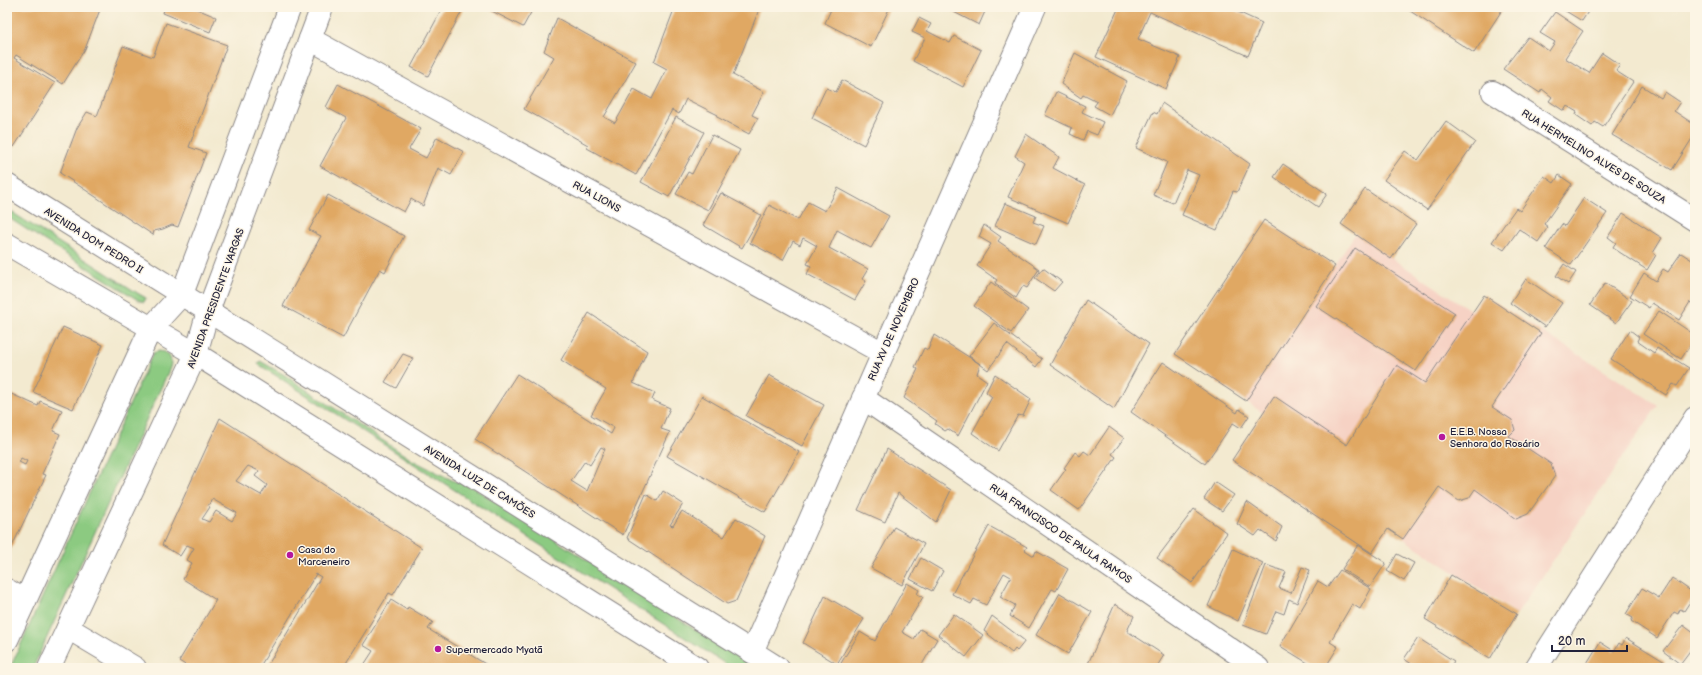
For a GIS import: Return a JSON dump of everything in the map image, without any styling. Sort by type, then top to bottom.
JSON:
[{"type":"main road","points":[[7,640],[16,596],[151,328],[182,294],[290,7]]},
{"type":"main road","name":"AVENIDA PRESIDENTE VARGAS","points":[[49,668],[196,354],[208,311],[322,7]]},
{"type":"main road","name":"RUA XV DE NOVEMBRO","points":[[752,652],[1034,7]]},
{"type":"main road","name":"RUA LIONS","points":[[310,39],[883,353]]},
{"type":"main road","name":"RUA HERMELINO ALVES DE SOUZA","points":[[1492,92],[1695,220]]},
{"type":"main road","name":"AVENIDA DOM PEDRO II","points":[[7,185],[182,294]]},
{"type":"main road","points":[[7,244],[196,354],[697,668]]},
{"type":"main road","name":"AVENIDA LUIZ DE CAMÕES","points":[[182,294],[778,668]]},
{"type":"main road","name":"RUA FRANCISCO DE PAULA RAMOS","points":[[863,398],[1258,668]]},
{"type":"main road","points":[[1536,668],[1695,418]]},
{"type":"main road","points":[[68,628],[135,668]]},
{"type":"shaded area","name":"E.E.B. Nossa Senhora do Rosário","points":[[1264,220],[1335,266],[1355,234],[1472,311],[1484,295],[1658,405],[1517,614],[1389,529],[1372,553],[1232,460],[1263,413],[1175,354]]},
{"type":"green space","points":[[7,209],[146,298],[144,302],[138,300],[7,217]]},
{"type":"green space","points":[[159,351],[168,354],[171,361],[170,368],[33,668],[10,668],[153,353]]},
{"type":"green space","points":[[260,361],[283,374],[412,460],[454,481],[474,488],[755,668],[732,668],[258,364]]},
{"type":"building","points":[[7,7],[101,7],[85,49],[63,84],[16,55],[14,58],[55,83],[14,147],[7,143]]},
{"type":"building","points":[[165,7],[192,7],[216,17],[210,32],[163,13]]},
{"type":"building","points":[[443,7],[464,7],[428,76],[411,67]]},
{"type":"building","points":[[484,7],[534,7],[523,27]]},
{"type":"building","points":[[675,7],[760,7],[733,75],[764,92],[752,115],[758,118],[749,134],[717,117],[718,115],[686,99],[679,114],[672,110],[636,175],[587,148],[588,145],[524,109],[554,57],[544,51],[557,18],[636,62],[604,117],[615,123],[634,89],[652,99],[667,69],[654,62]]},
{"type":"building","points":[[832,7],[890,7],[871,47],[825,23]]},
{"type":"building","points":[[944,7],[987,7],[979,25]]},
{"type":"building","points":[[1119,7],[1227,7],[1262,23],[1248,56],[1150,12],[1138,39],[1180,57],[1166,89],[1096,57]]},
{"type":"building","points":[[1409,7],[1504,7],[1474,53],[1407,9]]},
{"type":"building","points":[[1559,7],[1591,7],[1582,21]]},
{"type":"building","points":[[1555,12],[1583,31],[1565,58],[1589,73],[1602,53],[1620,65],[1616,71],[1633,82],[1603,127],[1595,122],[1592,126],[1576,115],[1577,112],[1567,106],[1564,111],[1549,101],[1552,97],[1542,89],[1540,93],[1503,69],[1528,37],[1549,51],[1555,42],[1540,33]]},
{"type":"building","points":[[919,18],[931,24],[927,31],[950,43],[954,36],[981,50],[963,87],[913,61],[925,38],[912,32]]},
{"type":"building","points":[[166,23],[227,45],[189,147],[206,153],[178,227],[172,225],[154,231],[153,235],[60,173],[77,128],[87,112],[97,116],[123,46],[153,57]]},
{"type":"building","points":[[1075,53],[1127,81],[1110,115],[1094,106],[1097,102],[1083,95],[1081,98],[1061,84]]},
{"type":"building","points":[[842,80],[884,103],[864,145],[812,118],[826,88],[836,92]]},
{"type":"building","points":[[338,84],[421,129],[409,149],[426,158],[437,137],[464,152],[451,175],[438,168],[423,206],[411,199],[404,212],[320,166],[346,118],[326,107]]},
{"type":"building","points":[[1642,86],[1661,98],[1665,92],[1680,102],[1674,111],[1695,125],[1695,134],[1672,170],[1612,135]]},
{"type":"building","points":[[1056,92],[1085,106],[1082,112],[1103,122],[1097,135],[1087,131],[1083,140],[1070,134],[1072,128],[1045,115]]},
{"type":"building","points":[[1162,103],[1250,164],[1237,192],[1233,191],[1217,230],[1182,215],[1199,175],[1187,170],[1173,203],[1153,195],[1167,162],[1136,148],[1153,112],[1157,114]]},
{"type":"building","points":[[676,117],[704,132],[669,197],[641,182]]},
{"type":"building","points":[[1446,121],[1475,142],[1427,210],[1384,180],[1405,151],[1418,160]]},
{"type":"building","points":[[1026,134],[1059,157],[1053,168],[1085,185],[1068,223],[1008,197],[1024,162],[1015,156]]},
{"type":"building","points":[[712,135],[740,150],[708,210],[676,194],[688,172],[692,174]]},
{"type":"building","points":[[1283,164],[1327,194],[1318,207],[1274,177]]},
{"type":"building","points":[[1559,175],[1572,184],[1544,224],[1548,227],[1538,242],[1519,229],[1504,250],[1492,242],[1516,208],[1520,211],[1544,176],[1554,183]]},
{"type":"building","points":[[838,188],[889,216],[871,248],[837,230],[829,248],[868,269],[862,279],[866,281],[855,300],[807,274],[811,266],[807,264],[817,246],[803,238],[800,245],[793,241],[783,260],[750,243],[769,205],[798,220],[808,202],[825,211]]},
{"type":"building","points":[[1365,189],[1416,224],[1391,259],[1341,224]]},
{"type":"building","points":[[721,193],[761,215],[742,248],[703,225]]},
{"type":"building","points":[[328,195],[404,236],[385,272],[380,269],[343,338],[283,306],[321,236],[309,230]]},
{"type":"building","points":[[1584,198],[1607,213],[1571,265],[1546,248],[1562,224],[1565,226]]},
{"type":"building","points":[[1005,203],[1036,216],[1033,222],[1044,226],[1036,244],[995,226]]},
{"type":"building","points":[[1623,213],[1662,238],[1653,253],[1656,255],[1647,270],[1613,248],[1616,243],[1608,237]]},
{"type":"building","points":[[1264,220],[1335,266],[1246,401],[1175,354]]},
{"type":"building","points":[[984,225],[1001,237],[998,241],[1039,269],[1027,288],[1023,286],[1016,298],[995,283],[997,280],[977,266],[991,244],[979,237]]},
{"type":"building","points":[[1355,248],[1455,313],[1416,371],[1316,306]]},
{"type":"building","points":[[1681,253],[1695,262],[1695,306],[1690,302],[1679,320],[1652,303],[1649,308],[1630,296],[1644,273],[1656,281],[1663,269],[1668,272]]},
{"type":"building","points":[[1564,264],[1576,272],[1568,284],[1556,276]]},
{"type":"building","points":[[1043,268],[1062,282],[1054,291],[1035,278]]},
{"type":"building","points":[[1526,279],[1562,303],[1545,327],[1510,303]]},
{"type":"building","points":[[991,282],[1028,310],[1011,333],[974,306]]},
{"type":"building","points":[[1605,283],[1632,301],[1616,323],[1590,305]]},
{"type":"building","points":[[1484,295],[1541,333],[1492,407],[1512,420],[1515,430],[1509,436],[1551,464],[1555,476],[1528,514],[1516,519],[1475,489],[1469,498],[1459,501],[1439,487],[1403,539],[1388,529],[1372,553],[1232,460],[1274,396],[1347,445],[1397,365],[1425,383]]},
{"type":"building","points":[[1086,300],[1149,344],[1114,409],[1050,365]]},
{"type":"building","points":[[1659,311],[1695,335],[1695,338],[1681,359],[1643,334]]},
{"type":"building","points":[[589,313],[647,351],[633,383],[655,393],[652,400],[670,408],[661,429],[670,432],[623,535],[475,439],[517,374],[611,434],[614,428],[591,415],[606,389],[561,360]],"holes":[[[601,447],[605,449],[587,491],[571,481],[585,461],[590,465]]]},
{"type":"building","points":[[994,323],[1042,359],[1036,367],[1007,344],[988,370],[969,356]]},
{"type":"building","points":[[63,327],[103,345],[73,409],[33,392]]},
{"type":"building","points":[[1630,330],[1639,337],[1637,341],[1654,353],[1657,348],[1689,368],[1677,386],[1673,384],[1666,395],[1611,359]]},
{"type":"building","points":[[934,335],[980,364],[977,374],[987,381],[958,436],[948,429],[945,431],[935,424],[937,421],[904,398],[918,369],[915,367],[924,348],[928,350]]},
{"type":"building","points":[[403,354],[413,358],[396,388],[385,382]]},
{"type":"building","points":[[1163,362],[1237,413],[1239,409],[1249,416],[1241,428],[1233,423],[1205,464],[1131,412]]},
{"type":"building","points":[[995,374],[1031,399],[1023,416],[1018,415],[998,451],[972,433],[992,397],[986,392]]},
{"type":"building","points":[[769,375],[824,405],[802,446],[746,416]]},
{"type":"building","points":[[7,392],[38,406],[40,401],[62,410],[53,431],[60,434],[42,474],[46,475],[7,557]],"holes":[[[21,458],[27,461],[25,465],[19,462]]]},
{"type":"building","points":[[702,396],[799,452],[765,512],[667,456]]},
{"type":"building","points":[[220,418],[422,548],[393,595],[389,593],[343,668],[266,668],[321,577],[316,574],[259,668],[190,668],[179,661],[216,600],[183,579],[192,563],[187,560],[194,548],[187,545],[180,556],[162,545]],"holes":[[[248,466],[259,471],[255,476],[267,485],[261,495],[236,481]],[[212,499],[237,513],[232,521],[216,511],[209,522],[202,519],[210,507],[208,506]]]},
{"type":"building","points":[[1109,427],[1124,438],[1112,454],[1116,457],[1079,510],[1051,490],[1066,469],[1064,468],[1075,452],[1080,456],[1084,451],[1090,455]]},
{"type":"building","points":[[887,449],[951,490],[936,522],[898,493],[885,522],[858,510]]},
{"type":"building","points":[[1215,482],[1234,495],[1222,511],[1204,499]]},
{"type":"building","points":[[663,491],[683,504],[670,525],[673,526],[682,511],[724,537],[736,518],[765,536],[736,601],[727,604],[627,538],[646,494],[657,501]]},
{"type":"building","points":[[1247,502],[1282,527],[1276,541],[1260,530],[1255,536],[1237,524]]},
{"type":"building","points":[[1194,509],[1227,533],[1192,583],[1157,558]]},
{"type":"building","points":[[989,526],[1027,547],[1025,550],[1034,556],[1036,551],[1068,569],[1056,591],[1052,589],[1029,628],[1010,616],[1015,605],[1000,597],[1011,577],[1004,573],[986,605],[974,599],[971,604],[952,594]]},
{"type":"building","points":[[894,527],[924,544],[902,585],[871,568]]},
{"type":"building","points":[[1358,545],[1386,563],[1370,587],[1342,569]]},
{"type":"building","points":[[1233,549],[1263,563],[1238,621],[1208,606]]},
{"type":"building","points":[[1397,554],[1414,563],[1404,581],[1387,571]]},
{"type":"building","points":[[921,558],[943,571],[932,591],[910,579]]},
{"type":"building","points":[[1266,565],[1286,572],[1279,588],[1291,593],[1302,567],[1310,570],[1297,603],[1289,599],[1284,614],[1276,611],[1266,634],[1243,625]]},
{"type":"building","points":[[1340,570],[1371,589],[1360,609],[1352,604],[1330,642],[1338,647],[1325,668],[1316,668],[1280,646],[1318,581],[1328,587]]},
{"type":"building","points":[[1451,575],[1517,614],[1490,659],[1425,619]]},
{"type":"building","points":[[1672,578],[1695,594],[1684,611],[1680,609],[1678,614],[1674,612],[1657,638],[1631,621],[1633,618],[1626,614],[1642,588],[1659,598]]},
{"type":"building","points":[[907,583],[919,590],[917,594],[923,597],[902,632],[914,639],[920,629],[937,639],[920,668],[838,668],[860,632],[875,641]]},
{"type":"building","points":[[1060,593],[1092,612],[1068,654],[1036,635]]},
{"type":"building","points":[[825,596],[864,619],[837,664],[803,643]]},
{"type":"building","points":[[391,600],[407,610],[408,607],[433,622],[428,629],[492,668],[362,668],[373,651],[363,645]]},
{"type":"building","points":[[1115,604],[1134,616],[1127,631],[1164,655],[1156,668],[1086,668]]},
{"type":"building","points":[[954,614],[983,635],[966,657],[938,635]]},
{"type":"building","points":[[992,616],[1025,641],[1017,651],[1015,649],[1012,653],[984,631]]},
{"type":"building","points":[[1683,625],[1695,634],[1695,644],[1680,664],[1663,651]]},
{"type":"building","points":[[1418,638],[1454,661],[1450,668],[1418,668],[1404,659]]},
{"type":"building","points":[[1626,638],[1665,662],[1661,668],[1584,668],[1600,642],[1614,651],[1619,643],[1622,645]]},
{"type":"place","name":"E.E.B. Nossa Senhora do Rosário","points":[[1442,437]]},
{"type":"place","name":"Casa do Marceneiro","points":[[290,555]]},
{"type":"place","name":"Supermercado Myatã","points":[[438,649]]}]
